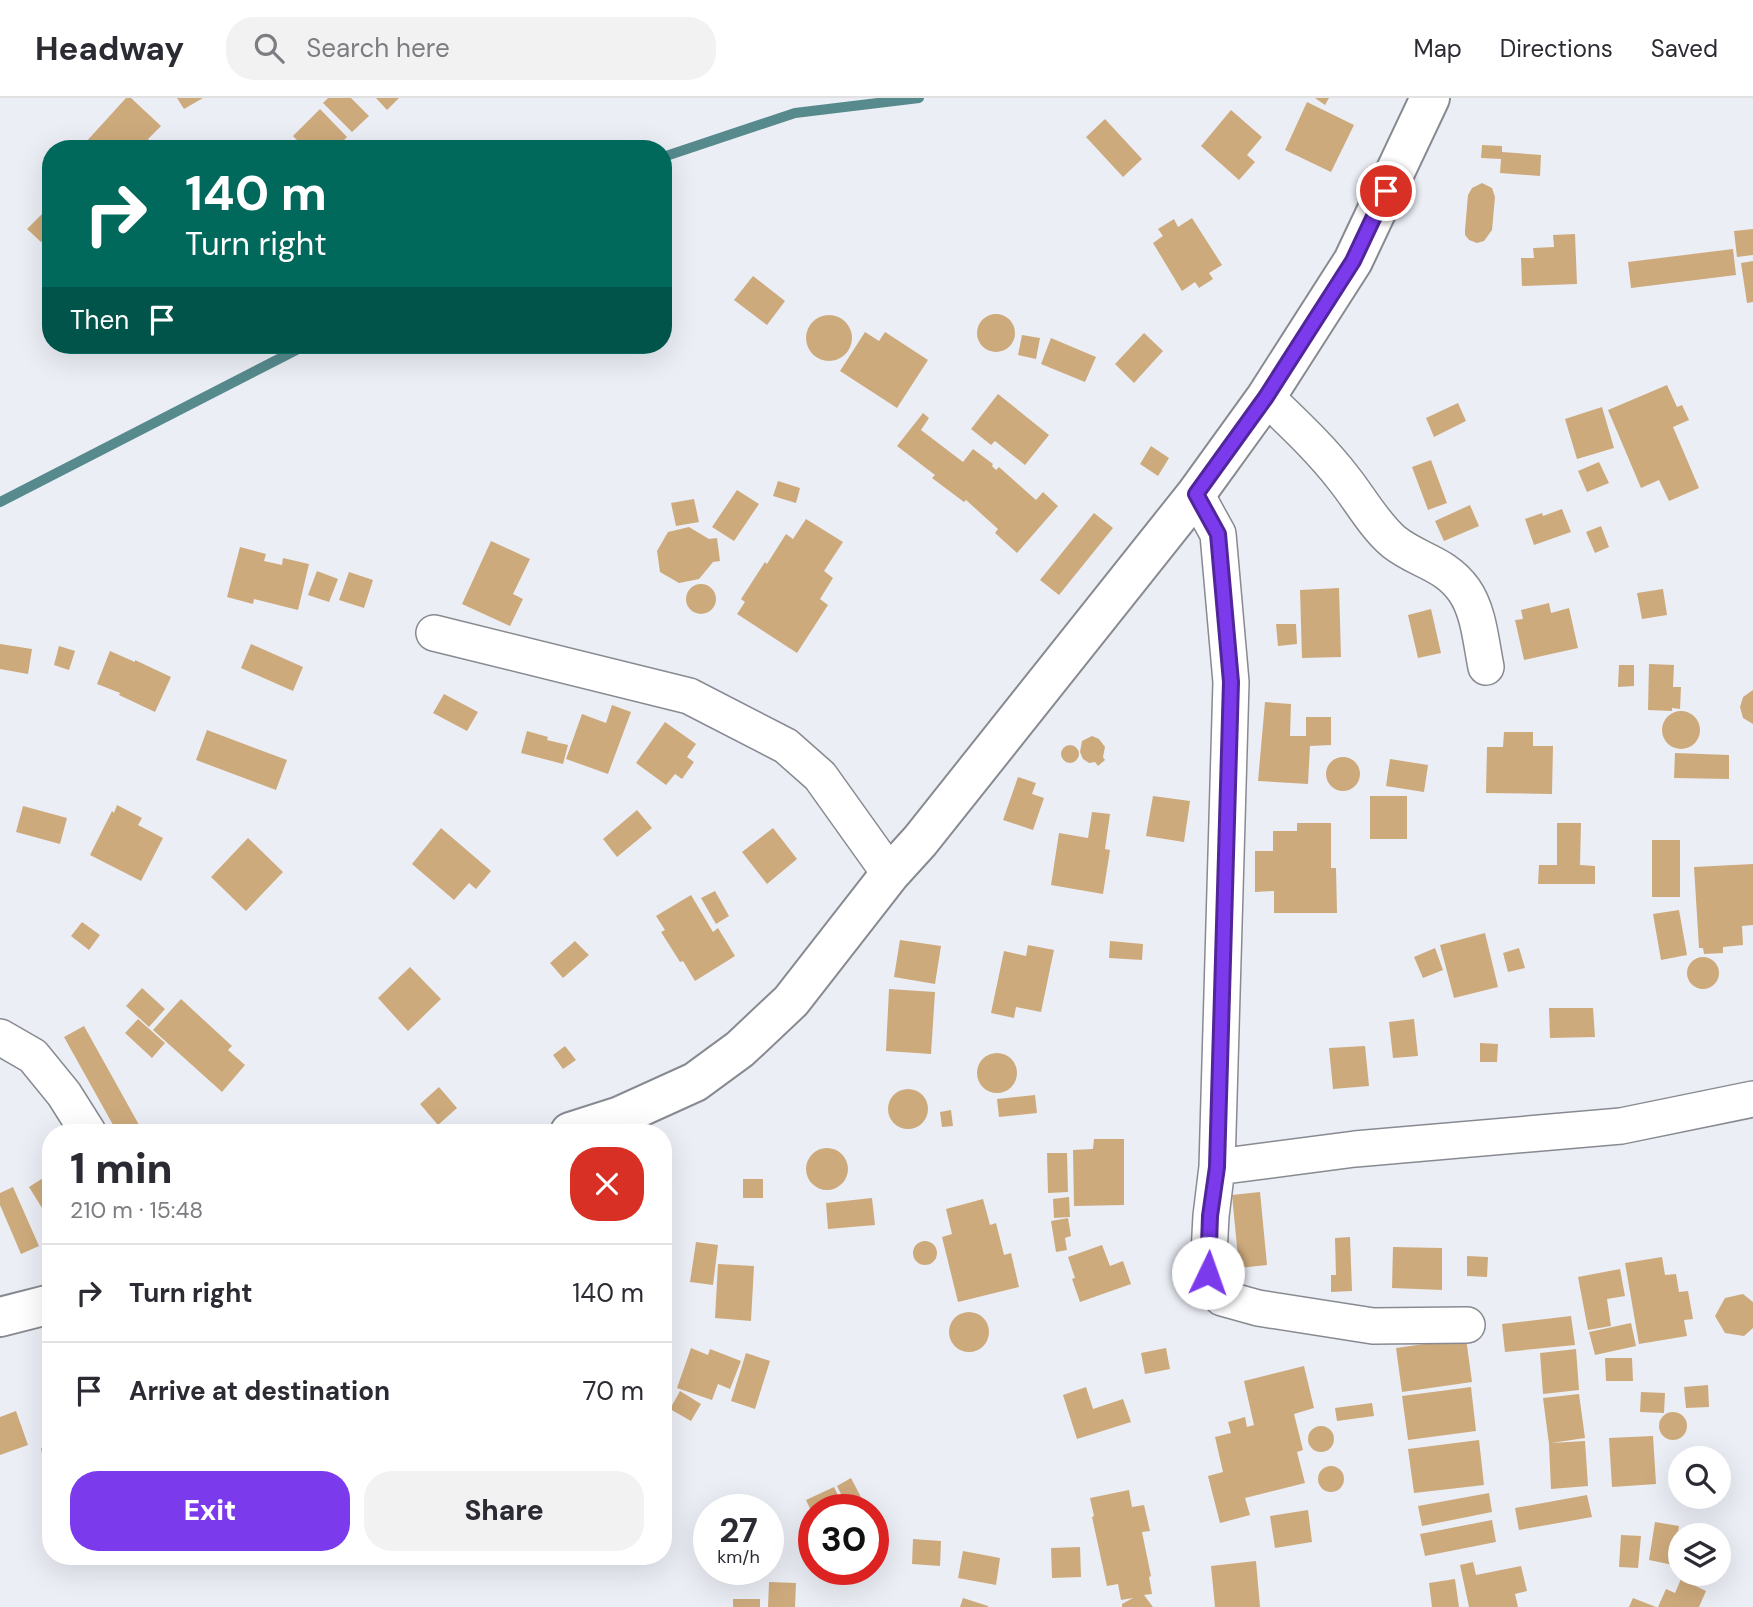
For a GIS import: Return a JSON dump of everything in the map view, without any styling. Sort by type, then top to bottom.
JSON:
[{"type":"street","points":[[595,1124],[620,1116],[695,1082],[740,1049],[791,1001],[1196,494],[1266,397],[1353,261],[1430,98]]},
{"type":"street","points":[[1266,397],[1314,443],[1393,541],[1449,573],[1465,591],[1475,613],[1486,667]]},
{"type":"street","points":[[1196,494],[1218,534],[1231,682],[1217,1167],[1210,1216],[1208,1273],[1213,1288],[1222,1297],[1258,1308],[1373,1326],[1467,1325]]},
{"type":"street","points":[[435,633],[689,696],[786,746],[820,776],[890,874]]},
{"type":"street","points":[[0,1037],[33,1056],[64,1094],[83,1124]]},
{"type":"street","points":[[1217,1167],[1355,1149],[1620,1126],[1753,1099]]},
{"type":"street","points":[[0,1317],[42,1306]]},
{"type":"building","points":[[126,98],[131,98],[161,126],[149,140],[88,140]]},
{"type":"building","points":[[177,98],[203,98],[184,109]]},
{"type":"building","points":[[328,98],[351,98],[369,116],[352,132],[323,103]]},
{"type":"building","points":[[376,98],[399,98],[387,110]]},
{"type":"building","points":[[1315,98],[1329,98],[1325,105]]},
{"type":"building","points":[[1307,102],[1354,125],[1331,172],[1285,150]]},
{"type":"building","points":[[320,109],[347,137],[344,140],[297,140],[293,136]]},
{"type":"building","points":[[1231,110],[1262,137],[1247,155],[1255,162],[1239,180],[1201,146]]},
{"type":"building","points":[[1105,119],[1142,159],[1123,177],[1086,137]]},
{"type":"building","points":[[1482,145],[1502,146],[1502,152],[1541,155],[1540,176],[1500,173],[1501,159],[1481,158]]},
{"type":"building","points":[[1482,183],[1492,188],[1495,197],[1492,230],[1484,241],[1477,243],[1469,240],[1465,230],[1468,195],[1472,188]]},
{"type":"building","points":[[42,214],[42,241],[27,229]]},
{"type":"building","points":[[1192,218],[1222,265],[1209,273],[1213,279],[1199,288],[1195,282],[1182,291],[1153,243],[1163,236],[1158,229],[1174,219],[1178,227]]},
{"type":"building","points":[[1753,229],[1753,255],[1737,257],[1734,231]]},
{"type":"building","points":[[1575,234],[1577,284],[1522,286],[1521,258],[1534,258],[1533,248],[1554,247],[1553,235]]},
{"type":"building","points":[[1733,249],[1736,275],[1631,288],[1628,262]]},
{"type":"building","points":[[1753,261],[1753,302],[1747,303],[1741,263]]},
{"type":"building","points":[[753,276],[785,301],[767,325],[734,300]]},
{"type":"building","points":[[996,314],[1009,320],[1015,333],[1009,346],[996,352],[983,346],[977,333],[983,320]]},
{"type":"building","points":[[829,315],[845,322],[852,338],[845,354],[829,361],[813,354],[806,338],[813,322]]},
{"type":"building","points":[[865,332],[879,341],[885,332],[928,360],[897,408],[840,371]]},
{"type":"building","points":[[1144,333],[1163,351],[1134,383],[1115,364]]},
{"type":"building","points":[[1022,335],[1040,338],[1036,359],[1018,355]]},
{"type":"building","points":[[1051,338],[1096,357],[1085,382],[1041,364]]},
{"type":"building","points":[[1667,385],[1677,407],[1682,405],[1689,420],[1673,427],[1699,488],[1669,501],[1659,480],[1641,488],[1608,410]]},
{"type":"building","points":[[998,394],[1049,435],[1025,465],[995,441],[991,445],[971,429]]},
{"type":"building","points":[[1458,403],[1466,421],[1434,437],[1426,418]]},
{"type":"building","points":[[1602,407],[1614,448],[1577,459],[1565,419]]},
{"type":"building","points":[[923,413],[929,418],[921,430],[963,462],[973,449],[993,464],[996,470],[999,467],[1036,500],[1043,492],[1058,506],[1017,553],[995,533],[998,529],[966,500],[964,502],[932,478],[935,475],[897,446]]},
{"type":"building","points":[[1151,446],[1169,458],[1158,476],[1140,464]]},
{"type":"building","points":[[1431,460],[1447,503],[1428,510],[1412,467]]},
{"type":"building","points":[[1599,462],[1609,483],[1587,492],[1578,471]]},
{"type":"building","points":[[778,481],[800,488],[796,503],[773,496]]},
{"type":"building","points":[[737,490],[759,504],[734,541],[712,527]]},
{"type":"building","points":[[694,499],[699,522],[676,526],[671,503]]},
{"type":"building","points":[[1470,505],[1479,526],[1444,541],[1435,521]]},
{"type":"building","points":[[1562,509],[1571,532],[1534,545],[1525,519]]},
{"type":"building","points":[[1094,513],[1113,528],[1059,595],[1040,580]]},
{"type":"building","points":[[806,519],[843,542],[824,571],[833,578],[820,599],[828,605],[797,653],[737,614],[745,602],[741,599],[765,562],[767,564],[786,534],[793,539]]},
{"type":"building","points":[[1601,526],[1609,547],[1595,553],[1586,532]]},
{"type":"building","points":[[689,527],[709,539],[717,538],[720,561],[713,562],[699,579],[679,583],[660,572],[657,551],[668,532]]},
{"type":"building","points":[[491,541],[530,559],[513,594],[523,599],[510,626],[462,604]]},
{"type":"building","points":[[240,547],[266,554],[264,561],[282,565],[283,558],[309,564],[298,610],[254,599],[253,604],[227,597]]},
{"type":"building","points":[[317,571],[338,579],[329,602],[308,595]]},
{"type":"building","points":[[349,572],[373,580],[364,608],[339,600]]},
{"type":"building","points":[[701,584],[712,588],[716,599],[712,610],[701,614],[690,610],[686,599],[690,588]]},
{"type":"building","points":[[1339,588],[1341,657],[1302,658],[1300,590]]},
{"type":"building","points":[[1663,589],[1667,615],[1642,619],[1637,593]]},
{"type":"building","points":[[1549,603],[1551,613],[1569,608],[1578,648],[1524,660],[1515,620],[1523,619],[1521,610]]},
{"type":"building","points":[[1431,609],[1441,653],[1418,658],[1408,615]]},
{"type":"building","points":[[1276,624],[1296,624],[1297,644],[1278,646]]},
{"type":"building","points":[[0,644],[32,649],[28,674],[0,669]]},
{"type":"building","points":[[251,644],[303,667],[293,691],[241,668]]},
{"type":"building","points":[[59,646],[75,651],[69,670],[54,665]]},
{"type":"building","points":[[110,651],[171,677],[155,712],[97,684]]},
{"type":"building","points":[[1649,664],[1674,665],[1673,687],[1681,687],[1680,709],[1648,710]]},
{"type":"building","points":[[1619,665],[1634,665],[1634,686],[1618,687]]},
{"type":"building","points":[[1753,690],[1753,724],[1743,718],[1740,707],[1743,697]]},
{"type":"building","points":[[444,694],[478,712],[467,731],[433,713]]},
{"type":"building","points":[[1265,702],[1291,704],[1290,736],[1306,736],[1306,717],[1331,717],[1331,745],[1310,746],[1308,784],[1258,781]]},
{"type":"building","points":[[612,705],[631,712],[608,774],[566,759],[582,714],[606,723]]},
{"type":"building","points":[[1681,711],[1695,716],[1700,730],[1695,744],[1681,749],[1667,744],[1662,730],[1667,716]]},
{"type":"building","points":[[665,722],[696,744],[687,757],[694,762],[682,779],[675,774],[666,785],[636,763]]},
{"type":"building","points":[[207,730],[287,760],[276,790],[196,760]]},
{"type":"building","points":[[527,731],[568,745],[563,764],[521,753]]},
{"type":"building","points":[[1504,732],[1533,732],[1533,746],[1553,746],[1552,794],[1486,793],[1487,747],[1503,747]]},
{"type":"building","points":[[1092,736],[1099,739],[1105,747],[1105,760],[1098,766],[1095,762],[1089,763],[1083,759],[1080,752],[1082,741]]},
{"type":"building","points":[[1070,745],[1076,748],[1079,754],[1076,760],[1070,763],[1064,760],[1061,754],[1064,748]]},
{"type":"building","points":[[1675,753],[1729,755],[1729,779],[1674,778]]},
{"type":"building","points":[[1343,757],[1355,762],[1360,774],[1355,786],[1343,791],[1331,786],[1326,774],[1331,762]]},
{"type":"building","points":[[1390,759],[1428,765],[1424,792],[1386,786]]},
{"type":"building","points":[[1018,777],[1036,783],[1032,794],[1044,798],[1033,830],[1003,820]]},
{"type":"building","points":[[1153,796],[1190,801],[1184,842],[1146,836]]},
{"type":"building","points":[[1370,796],[1407,796],[1407,839],[1370,839]]},
{"type":"building","points":[[117,805],[142,818],[138,825],[163,838],[141,881],[90,855]]},
{"type":"building","points":[[23,806],[67,818],[60,844],[16,832]]},
{"type":"building","points":[[637,810],[652,828],[617,857],[603,839]]},
{"type":"building","points":[[1092,812],[1110,814],[1105,849],[1110,850],[1103,894],[1051,885],[1059,833],[1088,838]]},
{"type":"building","points":[[1297,823],[1331,823],[1331,868],[1336,868],[1337,913],[1274,913],[1274,891],[1255,892],[1255,851],[1273,851],[1273,831],[1297,831]]},
{"type":"building","points":[[1557,823],[1581,823],[1580,865],[1595,866],[1595,884],[1538,884],[1539,865],[1557,865]]},
{"type":"building","points":[[441,828],[491,871],[476,889],[469,883],[454,900],[412,864]]},
{"type":"building","points":[[773,828],[797,859],[767,884],[742,852]]},
{"type":"building","points":[[248,838],[283,872],[246,911],[211,877]]},
{"type":"building","points":[[1652,840],[1680,840],[1680,897],[1652,897]]},
{"type":"building","points":[[1753,864],[1753,925],[1742,926],[1743,945],[1723,947],[1723,953],[1704,954],[1703,948],[1699,948],[1694,867]]},
{"type":"building","points":[[715,891],[729,916],[716,924],[701,898]]},
{"type":"building","points":[[691,895],[713,932],[718,928],[735,956],[695,981],[661,932],[665,930],[656,916]]},
{"type":"building","points":[[1679,910],[1687,955],[1661,960],[1653,914]]},
{"type":"building","points":[[82,922],[100,935],[89,950],[71,936]]},
{"type":"building","points":[[1485,933],[1498,987],[1454,998],[1440,945]]},
{"type":"building","points":[[900,940],[941,946],[935,984],[894,977]]},
{"type":"building","points":[[575,941],[589,955],[563,978],[550,963]]},
{"type":"building","points":[[1110,941],[1143,944],[1142,960],[1109,958]]},
{"type":"building","points":[[1028,945],[1054,950],[1041,1012],[1016,1007],[1014,1018],[991,1013],[1004,951],[1026,956]]},
{"type":"building","points":[[1435,948],[1443,970],[1423,978],[1414,957]]},
{"type":"building","points":[[1519,948],[1525,968],[1508,972],[1503,953]]},
{"type":"building","points":[[1703,957],[1714,962],[1719,973],[1714,984],[1703,989],[1692,984],[1687,973],[1692,962]]},
{"type":"building","points":[[410,967],[441,999],[408,1031],[378,998]]},
{"type":"building","points":[[142,988],[165,1009],[149,1027],[126,1006]]},
{"type":"building","points":[[889,989],[935,992],[931,1054],[886,1051]]},
{"type":"building","points":[[181,999],[232,1046],[228,1050],[245,1065],[222,1092],[153,1030]]},
{"type":"building","points":[[1549,1008],[1593,1008],[1595,1037],[1550,1038]]},
{"type":"building","points":[[138,1019],[165,1043],[152,1058],[125,1033]]},
{"type":"building","points":[[1414,1019],[1418,1056],[1393,1058],[1389,1022]]},
{"type":"building","points":[[84,1026],[139,1124],[113,1124],[64,1037]]},
{"type":"building","points":[[1480,1043],[1498,1044],[1497,1062],[1480,1062]]},
{"type":"building","points":[[565,1046],[576,1060],[563,1069],[553,1055]]},
{"type":"building","points":[[1365,1046],[1369,1086],[1333,1089],[1329,1048]]},
{"type":"building","points":[[997,1053],[1011,1059],[1017,1073],[1011,1087],[997,1093],[983,1087],[977,1073],[983,1059]]},
{"type":"building","points":[[439,1087],[457,1108],[437,1124],[420,1104]]},
{"type":"building","points":[[908,1089],[922,1095],[928,1109],[922,1123],[908,1129],[894,1123],[888,1109],[894,1095]]},
{"type":"building","points":[[1035,1095],[1037,1113],[999,1117],[997,1099]]},
{"type":"building","points":[[951,1110],[953,1126],[942,1127],[940,1112]]},
{"type":"building","points":[[1094,1139],[1124,1139],[1124,1205],[1074,1206],[1073,1150],[1093,1149]]},
{"type":"building","points":[[827,1148],[842,1154],[848,1169],[842,1184],[827,1190],[812,1184],[806,1169],[812,1154]]},
{"type":"building","points":[[1047,1153],[1067,1153],[1068,1192],[1048,1193]]},
{"type":"building","points":[[42,1179],[42,1208],[29,1187]]},
{"type":"building","points":[[743,1179],[763,1179],[763,1198],[743,1198]]},
{"type":"building","points":[[13,1187],[39,1246],[21,1254],[0,1205],[0,1193]]},
{"type":"building","points":[[1260,1192],[1267,1265],[1239,1268],[1232,1195]]},
{"type":"building","points":[[1069,1197],[1070,1217],[1054,1218],[1053,1199]]},
{"type":"building","points":[[872,1198],[875,1225],[828,1229],[826,1203]]},
{"type":"building","points":[[983,1199],[990,1225],[996,1223],[1004,1255],[1011,1253],[1019,1287],[958,1302],[942,1237],[952,1234],[946,1209]]},
{"type":"building","points":[[1068,1218],[1071,1236],[1065,1238],[1067,1250],[1056,1252],[1051,1221]]},
{"type":"building","points":[[1350,1237],[1352,1291],[1331,1292],[1331,1275],[1336,1275],[1335,1238]]},
{"type":"building","points":[[925,1241],[934,1244],[937,1253],[934,1262],[925,1265],[916,1262],[913,1253],[916,1244]]},
{"type":"building","points":[[696,1242],[718,1245],[713,1285],[690,1282]]},
{"type":"building","points":[[1102,1245],[1110,1266],[1123,1261],[1131,1284],[1080,1302],[1068,1257]]},
{"type":"building","points":[[1393,1247],[1442,1248],[1442,1290],[1392,1288]]},
{"type":"building","points":[[1467,1256],[1488,1257],[1487,1277],[1467,1276]]},
{"type":"building","points":[[1662,1257],[1665,1275],[1676,1274],[1679,1292],[1688,1291],[1693,1319],[1684,1320],[1687,1336],[1639,1344],[1625,1263]]},
{"type":"building","points":[[718,1264],[754,1266],[751,1321],[715,1318]]},
{"type":"building","points":[[1620,1269],[1625,1296],[1607,1299],[1611,1326],[1588,1330],[1578,1277]]},
{"type":"building","points":[[1743,1294],[1753,1302],[1753,1328],[1744,1336],[1725,1333],[1715,1316],[1725,1298]]},
{"type":"building","points":[[969,1312],[983,1318],[989,1332],[983,1346],[969,1352],[955,1346],[949,1332],[955,1318]]},
{"type":"building","points":[[1571,1316],[1575,1345],[1505,1352],[1502,1324]]},
{"type":"building","points":[[1631,1323],[1636,1346],[1595,1355],[1589,1332]]},
{"type":"building","points":[[1466,1338],[1472,1382],[1402,1392],[1396,1348]]},
{"type":"building","points":[[691,1348],[708,1355],[710,1349],[741,1361],[730,1389],[718,1384],[712,1400],[677,1388]]},
{"type":"building","points":[[1166,1348],[1170,1369],[1145,1374],[1141,1353]]},
{"type":"building","points":[[1576,1349],[1579,1390],[1543,1394],[1540,1353]]},
{"type":"building","points":[[746,1353],[770,1361],[755,1409],[731,1401]]},
{"type":"building","points":[[1605,1358],[1632,1358],[1633,1381],[1606,1381]]},
{"type":"building","points":[[1304,1366],[1314,1408],[1294,1414],[1303,1450],[1297,1452],[1305,1483],[1245,1498],[1250,1515],[1220,1523],[1208,1476],[1223,1472],[1215,1437],[1231,1433],[1228,1422],[1245,1417],[1247,1427],[1254,1425],[1244,1381]]},
{"type":"building","points":[[1708,1385],[1709,1407],[1686,1408],[1684,1387]]},
{"type":"building","points":[[1086,1387],[1093,1409],[1123,1399],[1131,1422],[1077,1439],[1063,1395]]},
{"type":"building","points":[[1471,1387],[1476,1431],[1408,1440],[1402,1396]]},
{"type":"building","points":[[680,1391],[701,1404],[691,1421],[672,1410]]},
{"type":"building","points":[[1641,1392],[1665,1393],[1664,1413],[1640,1412]]},
{"type":"building","points":[[1579,1394],[1585,1438],[1551,1443],[1585,1441],[1588,1486],[1551,1489],[1543,1398]]},
{"type":"building","points":[[1372,1403],[1374,1416],[1337,1421],[1335,1408]]},
{"type":"building","points":[[16,1411],[28,1445],[0,1455],[0,1417]]},
{"type":"building","points":[[1673,1412],[1683,1416],[1687,1426],[1683,1436],[1673,1440],[1663,1436],[1659,1426],[1663,1416]]},
{"type":"building","points":[[1321,1426],[1330,1430],[1334,1439],[1330,1448],[1321,1452],[1312,1448],[1308,1439],[1312,1430]]},
{"type":"building","points":[[1653,1436],[1656,1484],[1612,1487],[1609,1438]]},
{"type":"building","points":[[1479,1440],[1484,1485],[1414,1493],[1408,1449]]},
{"type":"building","points":[[1331,1466],[1340,1470],[1344,1479],[1340,1488],[1331,1492],[1322,1488],[1318,1479],[1322,1470]]},
{"type":"building","points":[[851,1478],[859,1494],[841,1494],[837,1486]]},
{"type":"building","points":[[834,1487],[837,1494],[819,1494]]},
{"type":"building","points":[[1129,1490],[1132,1507],[1144,1505],[1150,1531],[1142,1532],[1152,1594],[1144,1595],[1153,1607],[1122,1607],[1122,1604],[1133,1598],[1121,1600],[1118,1584],[1107,1586],[1092,1517],[1090,1498]]},
{"type":"building","points":[[1489,1493],[1492,1512],[1422,1526],[1418,1506]]},
{"type":"building","points":[[1587,1495],[1592,1517],[1519,1530],[1515,1508]]},
{"type":"building","points":[[1308,1510],[1312,1542],[1275,1548],[1270,1516]]},
{"type":"building","points":[[1492,1520],[1496,1542],[1425,1556],[1420,1534]]},
{"type":"building","points":[[1655,1522],[1668,1524],[1668,1564],[1649,1560]]},
{"type":"building","points":[[1621,1535],[1641,1536],[1638,1568],[1619,1567]]},
{"type":"building","points":[[913,1539],[941,1541],[940,1566],[912,1564]]},
{"type":"building","points":[[1080,1547],[1081,1577],[1052,1578],[1051,1548]]},
{"type":"building","points":[[963,1551],[1000,1558],[996,1585],[958,1578]]},
{"type":"building","points":[[1256,1561],[1260,1607],[1215,1607],[1211,1566]]},
{"type":"building","points":[[1473,1562],[1476,1575],[1521,1566],[1527,1591],[1515,1594],[1518,1607],[1469,1607],[1460,1565]]},
{"type":"building","points":[[1455,1579],[1459,1607],[1432,1607],[1429,1583]]},
{"type":"building","points":[[796,1583],[795,1607],[768,1607],[769,1585]]},
{"type":"building","points":[[1678,1586],[1696,1586],[1706,1591],[1699,1607],[1658,1607],[1666,1589],[1675,1593]]},
{"type":"building","points":[[963,1598],[988,1606],[988,1607],[960,1607]]},
{"type":"building","points":[[1633,1598],[1656,1607],[1629,1607]]},
{"type":"building","points":[[733,1599],[760,1599],[760,1607],[733,1607]]},
{"type":"waterway","points":[[672,154],[795,113],[919,98]]},
{"type":"waterway","points":[[0,502],[288,354]]},
{"type":"route","points":[[1208,1273],[1210,1216],[1217,1167],[1231,682],[1218,534],[1196,494],[1266,397],[1353,261],[1386,191]]}]
